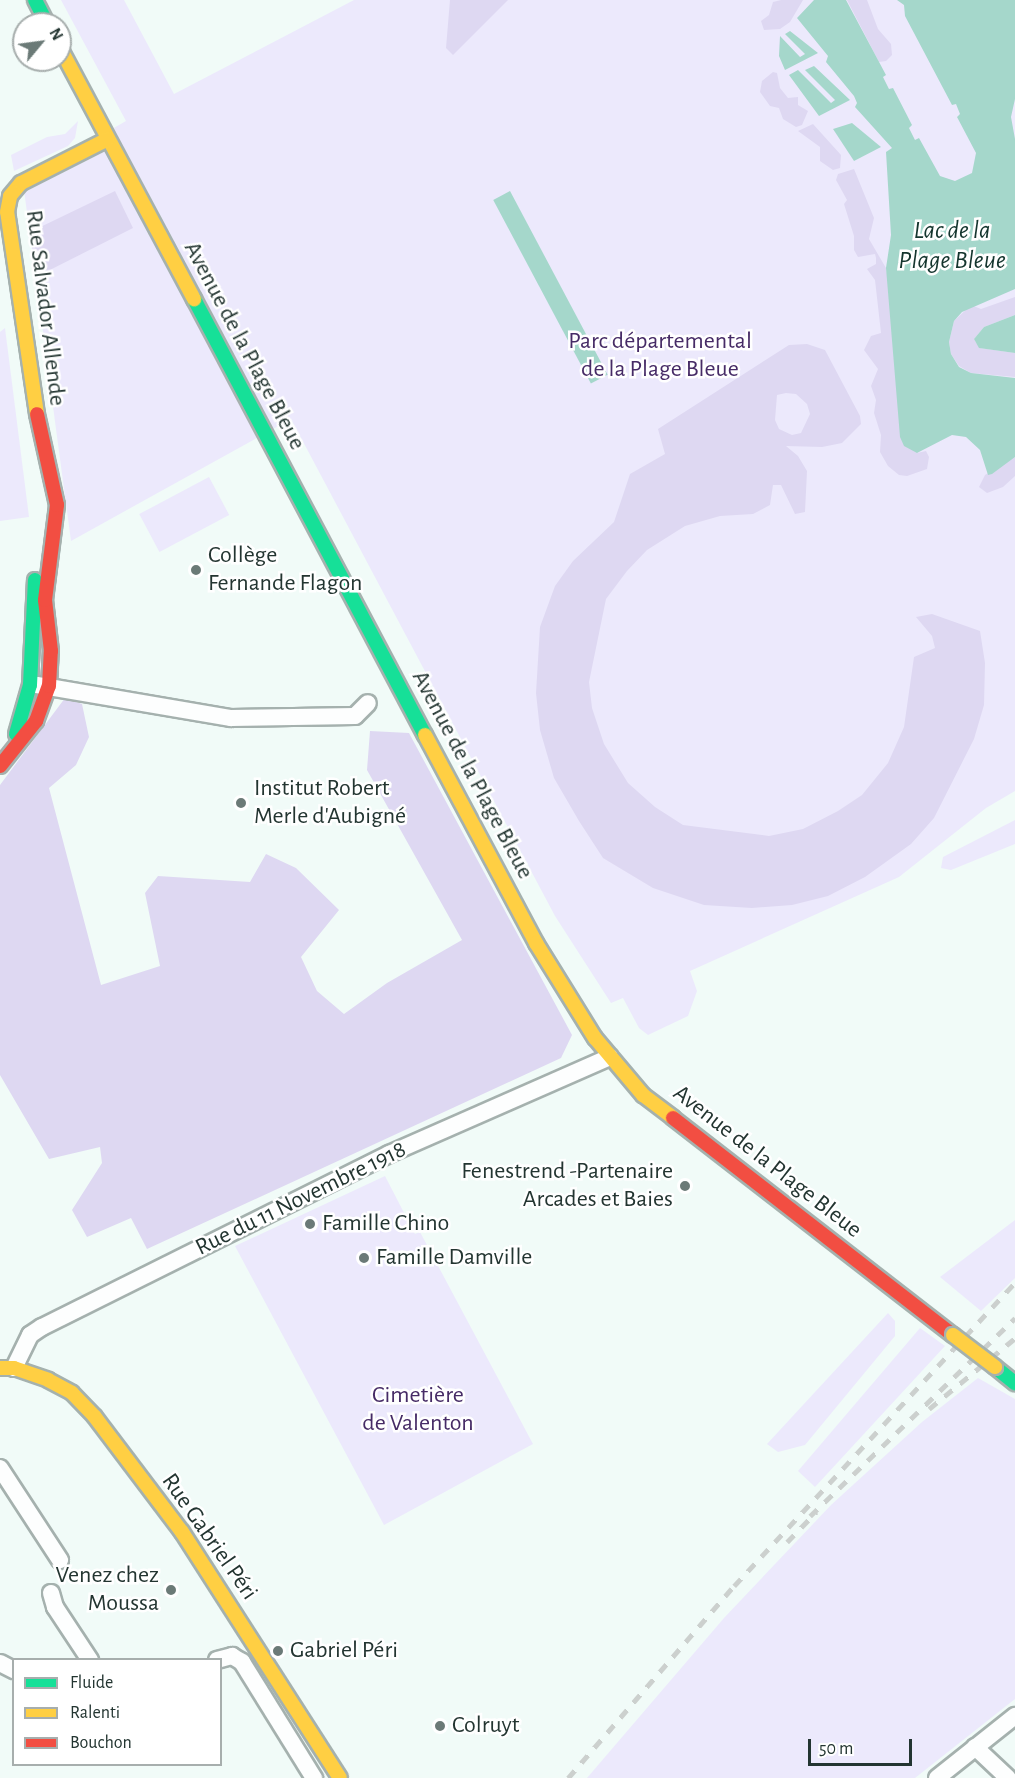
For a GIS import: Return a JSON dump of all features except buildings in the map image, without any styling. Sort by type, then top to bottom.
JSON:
[{"type":"main road","name":"Avenue de la Plage Bleue","points":[[72,71],[536,943],[610,1057],[643,1095],[1015,1383]]},
{"type":"main road","name":"Rue Salvador Allende","points":[[4,761],[36,721],[49,686],[51,651],[45,600],[57,505],[54,484],[46,467],[30,384],[7,212],[10,196],[21,183],[108,139]]},
{"type":"main road","name":"Rue Salvador Allende","points":[[4,761],[30,685],[31,608],[46,467]]},
{"type":"main road","name":"Rue Gabriel Péri","points":[[7,1368],[72,1393],[95,1417],[182,1532],[340,1778]]},
{"type":"street","points":[[30,685],[49,686],[231,718],[355,716],[368,703]]},
{"type":"street","name":"Rue du 11 Novembre 1918","points":[[7,1368],[30,1335],[42,1327],[389,1154],[610,1057]]},
{"type":"street","points":[[0,1468],[60,1560]]},
{"type":"street","points":[[51,1593],[55,1607],[89,1658]]},
{"type":"street","points":[[222,1658],[232,1656],[242,1662],[314,1778]]},
{"type":"street","points":[[279,1719],[296,1707]]},
{"type":"street","points":[[937,1778],[1015,1716]]},
{"type":"street","points":[[975,1747],[1008,1778]]},
{"type":"green space","name":"Parc départemental de la Plage Bleue","points":[[61,0],[124,0],[174,94],[354,0],[1015,0],[1015,791],[986,808],[899,877],[690,971],[697,991],[688,1016],[648,1035],[639,1028],[623,998],[611,1003],[555,916],[291,419],[71,541],[24,190],[77,149],[126,121],[72,20],[72,12],[67,12]]},
{"type":"green space","points":[[78,121],[75,138],[68,146],[14,171],[11,155],[47,137],[65,134]]},
{"type":"green space","points":[[5,328],[29,517],[0,521],[0,332]]},
{"type":"green space","points":[[209,477],[229,515],[159,552],[139,514]]},
{"type":"green space","points":[[1015,820],[1015,844],[951,870],[941,868],[943,857]]},
{"type":"green space","name":"Cimetière de Valenton","points":[[385,1176],[415,1234],[420,1232],[533,1444],[384,1525],[235,1246]]},
{"type":"green space","points":[[1015,1220],[1015,1278],[981,1311],[940,1277]]},
{"type":"green space","points":[[888,1313],[895,1321],[895,1336],[805,1445],[778,1452],[767,1444]]},
{"type":"green space","points":[[920,1328],[945,1346],[815,1487],[798,1471]]},
{"type":"green space","points":[[978,1378],[1015,1399],[1015,1699],[915,1778],[587,1778],[724,1618],[831,1505],[922,1422]]},
{"type":"shaded area","points":[[450,0],[508,0],[453,55],[446,48]]},
{"type":"shaded area","points":[[803,0],[790,22],[780,29],[764,30],[761,21],[769,15],[773,2]]},
{"type":"shaded area","points":[[847,0],[867,0],[878,29],[891,44],[892,55],[886,61],[879,62]]},
{"type":"shaded area","points":[[773,72],[777,73],[780,88],[788,98],[798,97],[798,105],[808,111],[802,125],[796,127],[783,119],[779,108],[770,106],[760,92],[762,81]]},
{"type":"shaded area","points":[[813,124],[841,155],[840,168],[833,170],[820,161],[820,147],[798,131]]},
{"type":"shaded area","points":[[854,169],[874,218],[869,239],[886,268],[917,453],[926,451],[929,457],[927,469],[907,476],[899,475],[888,466],[880,452],[881,435],[874,413],[876,400],[871,386],[878,369],[864,350],[871,336],[881,333],[875,280],[867,269],[876,264],[876,258],[875,254],[858,257],[854,250],[854,236],[844,204],[847,200],[836,180],[838,174]]},
{"type":"shaded area","points":[[115,191],[133,228],[36,277],[30,232]]},
{"type":"shaded area","points":[[1015,297],[1015,315],[984,327],[974,339],[980,348],[1015,353],[1015,377],[971,373],[959,366],[951,354],[949,342],[954,321],[971,305],[981,309]]},
{"type":"shaded area","points":[[807,344],[825,350],[860,416],[861,424],[842,443],[822,447],[786,446],[798,456],[807,471],[805,512],[795,514],[781,485],[773,485],[770,505],[753,514],[720,516],[685,526],[647,550],[627,571],[606,599],[589,682],[592,708],[604,744],[628,783],[655,807],[683,825],[769,836],[803,829],[838,811],[862,795],[888,763],[904,727],[914,657],[935,648],[932,636],[916,617],[932,614],[980,631],[985,663],[984,705],[974,739],[934,818],[911,844],[865,877],[828,896],[792,905],[752,908],[704,905],[653,888],[603,858],[579,821],[554,778],[540,730],[536,693],[540,627],[555,586],[573,561],[614,522],[630,474],[665,454],[658,429],[789,345]],"holes":[[[796,394],[807,404],[810,414],[801,433],[792,435],[779,429],[775,420],[777,395]]]},
{"type":"shaded area","points":[[1015,457],[1015,476],[1003,487],[987,493],[979,487],[985,475]]},
{"type":"shaded area","points":[[65,698],[82,704],[89,737],[76,765],[49,788],[101,985],[160,966],[145,893],[158,876],[250,882],[266,854],[296,868],[339,910],[301,957],[317,991],[344,1014],[387,983],[462,940],[367,770],[370,731],[409,733],[572,1035],[561,1058],[147,1249],[131,1218],[87,1237],[72,1210],[102,1163],[100,1147],[49,1159],[0,1075],[0,785]]},
{"type":"water","name":"Lac de la Plage Bleue","points":[[814,0],[846,0],[886,75],[883,77],[889,89],[893,88],[912,125],[909,128],[915,140],[919,138],[940,176],[955,181],[972,173],[976,153],[957,117],[960,114],[956,104],[952,105],[905,16],[904,5],[897,0],[1015,0],[1015,99],[1011,117],[1015,139],[1015,289],[962,312],[954,321],[949,342],[951,354],[959,367],[971,373],[1015,378],[1015,457],[992,474],[988,475],[980,450],[966,437],[952,435],[917,453],[904,446],[900,437],[886,268],[891,235],[886,152],[892,148],[855,107],[857,103],[854,96],[826,62],[828,56],[797,18]]},
{"type":"water","points":[[790,31],[818,53],[785,70],[779,56],[780,36],[800,57],[805,54],[785,34]]},
{"type":"water","points":[[814,66],[850,100],[819,116],[789,75],[798,70],[831,103],[835,100],[805,70]]},
{"type":"water","points":[[852,123],[881,147],[854,161],[833,129]]},
{"type":"water","points":[[510,191],[608,375],[591,384],[493,200]]},
{"type":"water","points":[[1015,315],[1015,353],[979,348],[974,339],[984,327]]},
{"type":"railway","points":[[568,1778],[734,1586],[1015,1283]]},
{"type":"railway","points":[[810,1516],[1015,1318]]},
{"type":"railway","points":[[929,1409],[1015,1338]]},
{"type":"railway","points":[[787,1542],[816,1512]]},
{"type":"traffic: fast","points":[[35,0],[41,12]]},
{"type":"traffic: fast","points":[[194,299],[425,735]]},
{"type":"traffic: fast","points":[[16,734],[30,685],[35,580]]},
{"type":"traffic: fast","points":[[995,1367],[1015,1383]]},
{"type":"traffic: slow","points":[[72,70],[194,299]]},
{"type":"traffic: slow","points":[[37,414],[7,212],[10,196],[21,183],[108,139]]},
{"type":"traffic: slow","points":[[425,735],[536,943],[595,1038],[643,1095],[673,1118]]},
{"type":"traffic: slow","points":[[953,1335],[995,1367]]},
{"type":"traffic: slow","points":[[0,1368],[14,1368],[48,1380],[72,1393],[95,1417],[182,1532],[340,1778]]},
{"type":"traffic: jam","points":[[0,766],[36,721],[49,686],[51,651],[45,600],[57,505],[37,414]]},
{"type":"traffic: jam","points":[[673,1118],[953,1335]]},
{"type":"place","name":"Collège Fernande Flagon","points":[[196,570]]},
{"type":"place","name":"Institut Robert Merle d'Aubigné","points":[[241,803]]},
{"type":"place","name":"Fenestrend -Partenaire Arcades et Baies","points":[[685,1186]]},
{"type":"place","name":"Famille Chino","points":[[310,1224]]},
{"type":"place","name":"Famille Damville","points":[[364,1258]]},
{"type":"place","name":"Venez chez Moussa","points":[[171,1590]]},
{"type":"place","name":"Gabriel Péri","points":[[278,1651]]},
{"type":"place","name":"Colruyt","points":[[440,1726]]}]
